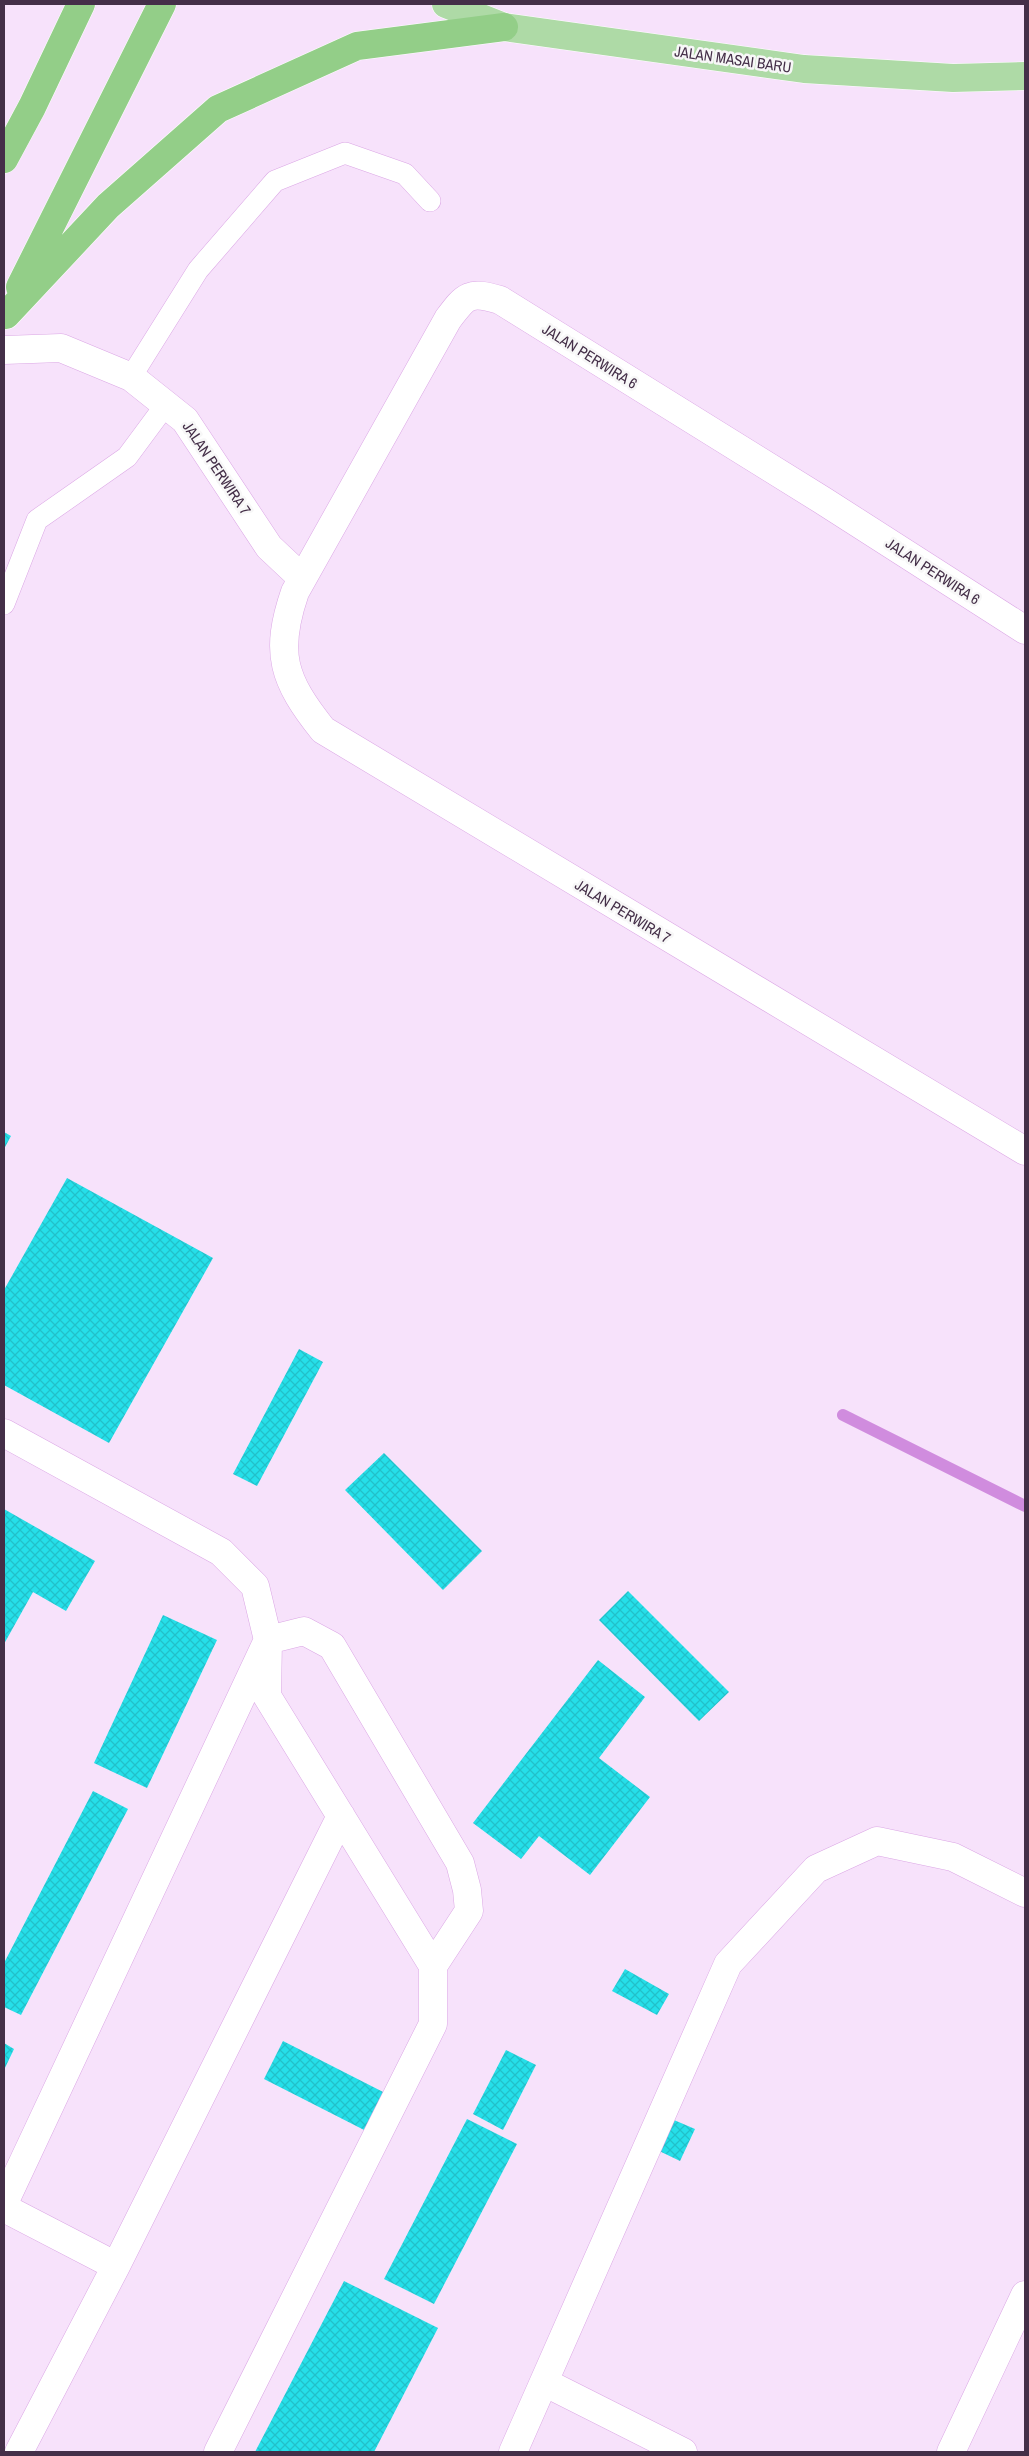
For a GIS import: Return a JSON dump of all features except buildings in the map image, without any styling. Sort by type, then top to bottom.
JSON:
[{"type":"highway","points":[[4,159],[32,107],[81,4]]},
{"type":"highway","points":[[5,318],[162,4]]},
{"type":"highway","points":[[5,318],[108,206],[218,109],[357,46],[504,27]]},
{"type":"main road","name":"JALAN MASAI BARU","points":[[446,4],[504,27],[804,69],[952,78],[1025,76]]},
{"type":"street","name":"JALAN PERWIRA 6","points":[[285,623],[295,592],[302,578],[448,319],[464,299],[480,294],[500,300],[822,500],[1025,630]]},
{"type":"street","name":"JALAN PERWIRA 7","points":[[4,350],[61,348],[131,377],[167,403],[185,420],[269,547],[302,578]]},
{"type":"street","name":"JALAN PERWIRA 7","points":[[285,623],[284,654],[289,678],[298,696],[323,730],[1025,1152]]},
{"type":"street","points":[[4,1433],[221,1552],[255,1586],[268,1640],[267,1696],[434,1966]]},
{"type":"street","points":[[218,2452],[434,2024],[434,1966],[468,1911],[467,1890],[460,1863],[332,1646],[304,1631],[268,1640]]},
{"type":"street","points":[[4,2203],[268,1640]]},
{"type":"street","points":[[19,2452],[116,2266],[341,1816]]},
{"type":"street","points":[[513,2452],[728,1964],[816,1869],[876,1841],[953,1857],[1025,1893]]},
{"type":"street","points":[[4,2208],[116,2266]]},
{"type":"street","points":[[951,2452],[1025,2295]]},
{"type":"street","points":[[544,2382],[683,2452]]},
{"type":"lane","points":[[131,377],[198,270],[275,182],[344,154],[406,174],[430,201]]},
{"type":"lane","points":[[4,604],[37,520],[127,457],[167,403]]},
{"type":"waterway","points":[[843,1415],[1025,1506]]}]
